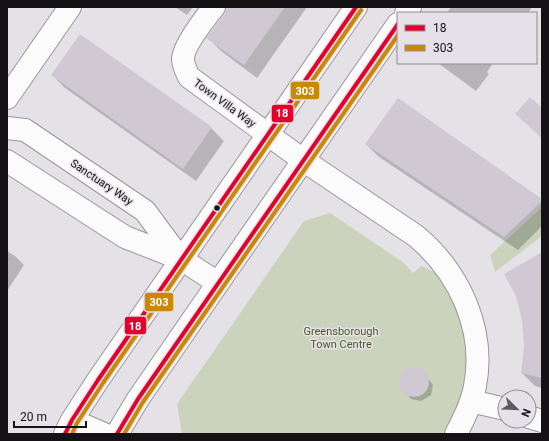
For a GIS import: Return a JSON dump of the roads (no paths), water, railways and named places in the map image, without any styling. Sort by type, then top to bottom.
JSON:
[{"type":"street","points":[[7,98],[70,7]]},
{"type":"street","name":"Town Villa Way","points":[[214,7],[194,32],[183,57],[185,69],[189,77],[268,135],[416,236],[429,247],[446,267],[459,288],[469,312],[475,338],[477,371],[471,401],[456,434]]},
{"type":"street","points":[[104,434],[69,427],[98,380],[356,7]]},
{"type":"street","points":[[117,434],[138,399],[397,25]]},
{"type":"street","name":"Sanctuary Way","points":[[7,128],[25,130],[144,211],[181,259]]},
{"type":"street","name":"Sanctuary Way","points":[[7,161],[125,237],[181,259],[218,283]]},
{"type":"street","points":[[471,401],[497,407]]},
{"type":"park label","name":"Greensborough Town Centre","points":[[341,337]]}]
